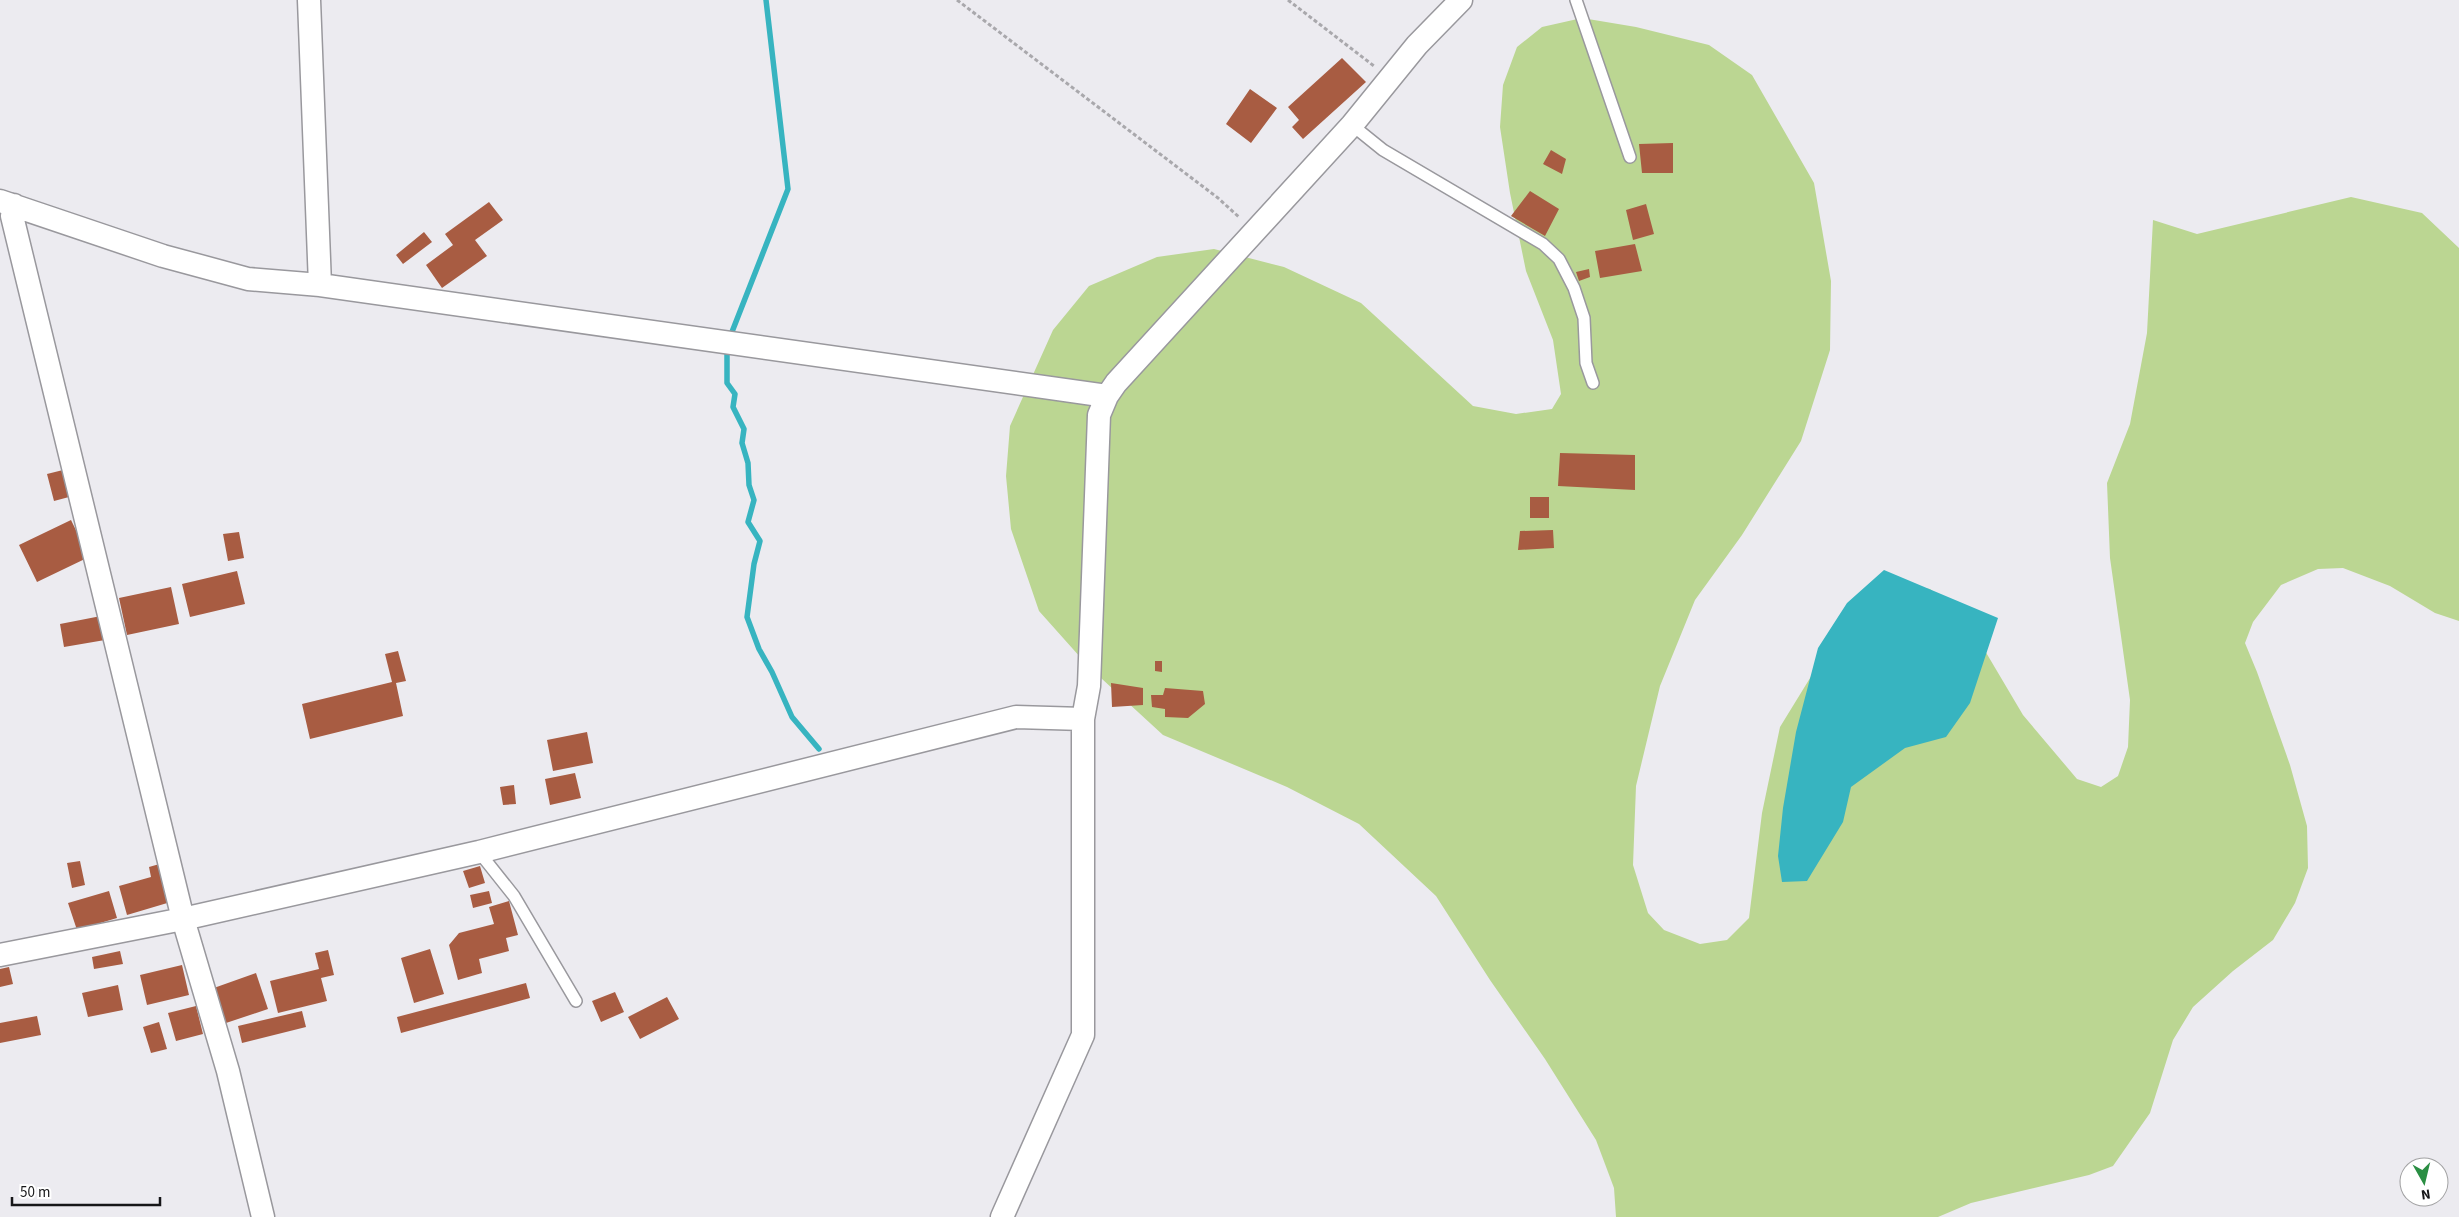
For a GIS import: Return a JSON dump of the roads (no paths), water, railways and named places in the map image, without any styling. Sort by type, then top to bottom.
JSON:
[{"type":"street","points":[[309,0],[320,285]]},
{"type":"street","points":[[1002,1217],[1083,1035],[1082,719],[1089,686],[1099,415],[1106,396],[1352,125],[1417,45],[1461,0]]},
{"type":"street","points":[[7,203],[163,256],[248,279],[320,285],[729,341],[1106,396]]},
{"type":"street","points":[[7,203],[12,216],[183,919],[228,1071],[263,1217]]},
{"type":"street","points":[[0,955],[183,919],[479,852],[1016,718],[1082,719]]},
{"type":"lane","points":[[1576,0],[1630,157]]},
{"type":"lane","points":[[1352,125],[1383,150],[1543,244],[1559,259],[1574,288],[1584,318],[1586,363],[1594,383]]},
{"type":"lane","points":[[479,852],[514,896],[576,1001]]},
{"type":"water","points":[[1884,570],[1998,618],[1970,703],[1946,737],[1905,748],[1851,787],[1843,822],[1807,881],[1782,882],[1778,856],[1783,808],[1796,732],[1818,648],[1847,603]]},
{"type":"waterway","points":[[730,337],[788,189],[766,0]]},
{"type":"waterway","points":[[727,346],[727,383],[735,394],[733,407],[744,429],[742,443],[748,463],[749,485],[754,500],[748,522],[760,541],[754,564],[747,617],[759,649],[772,672],[792,717],[819,749]]}]
